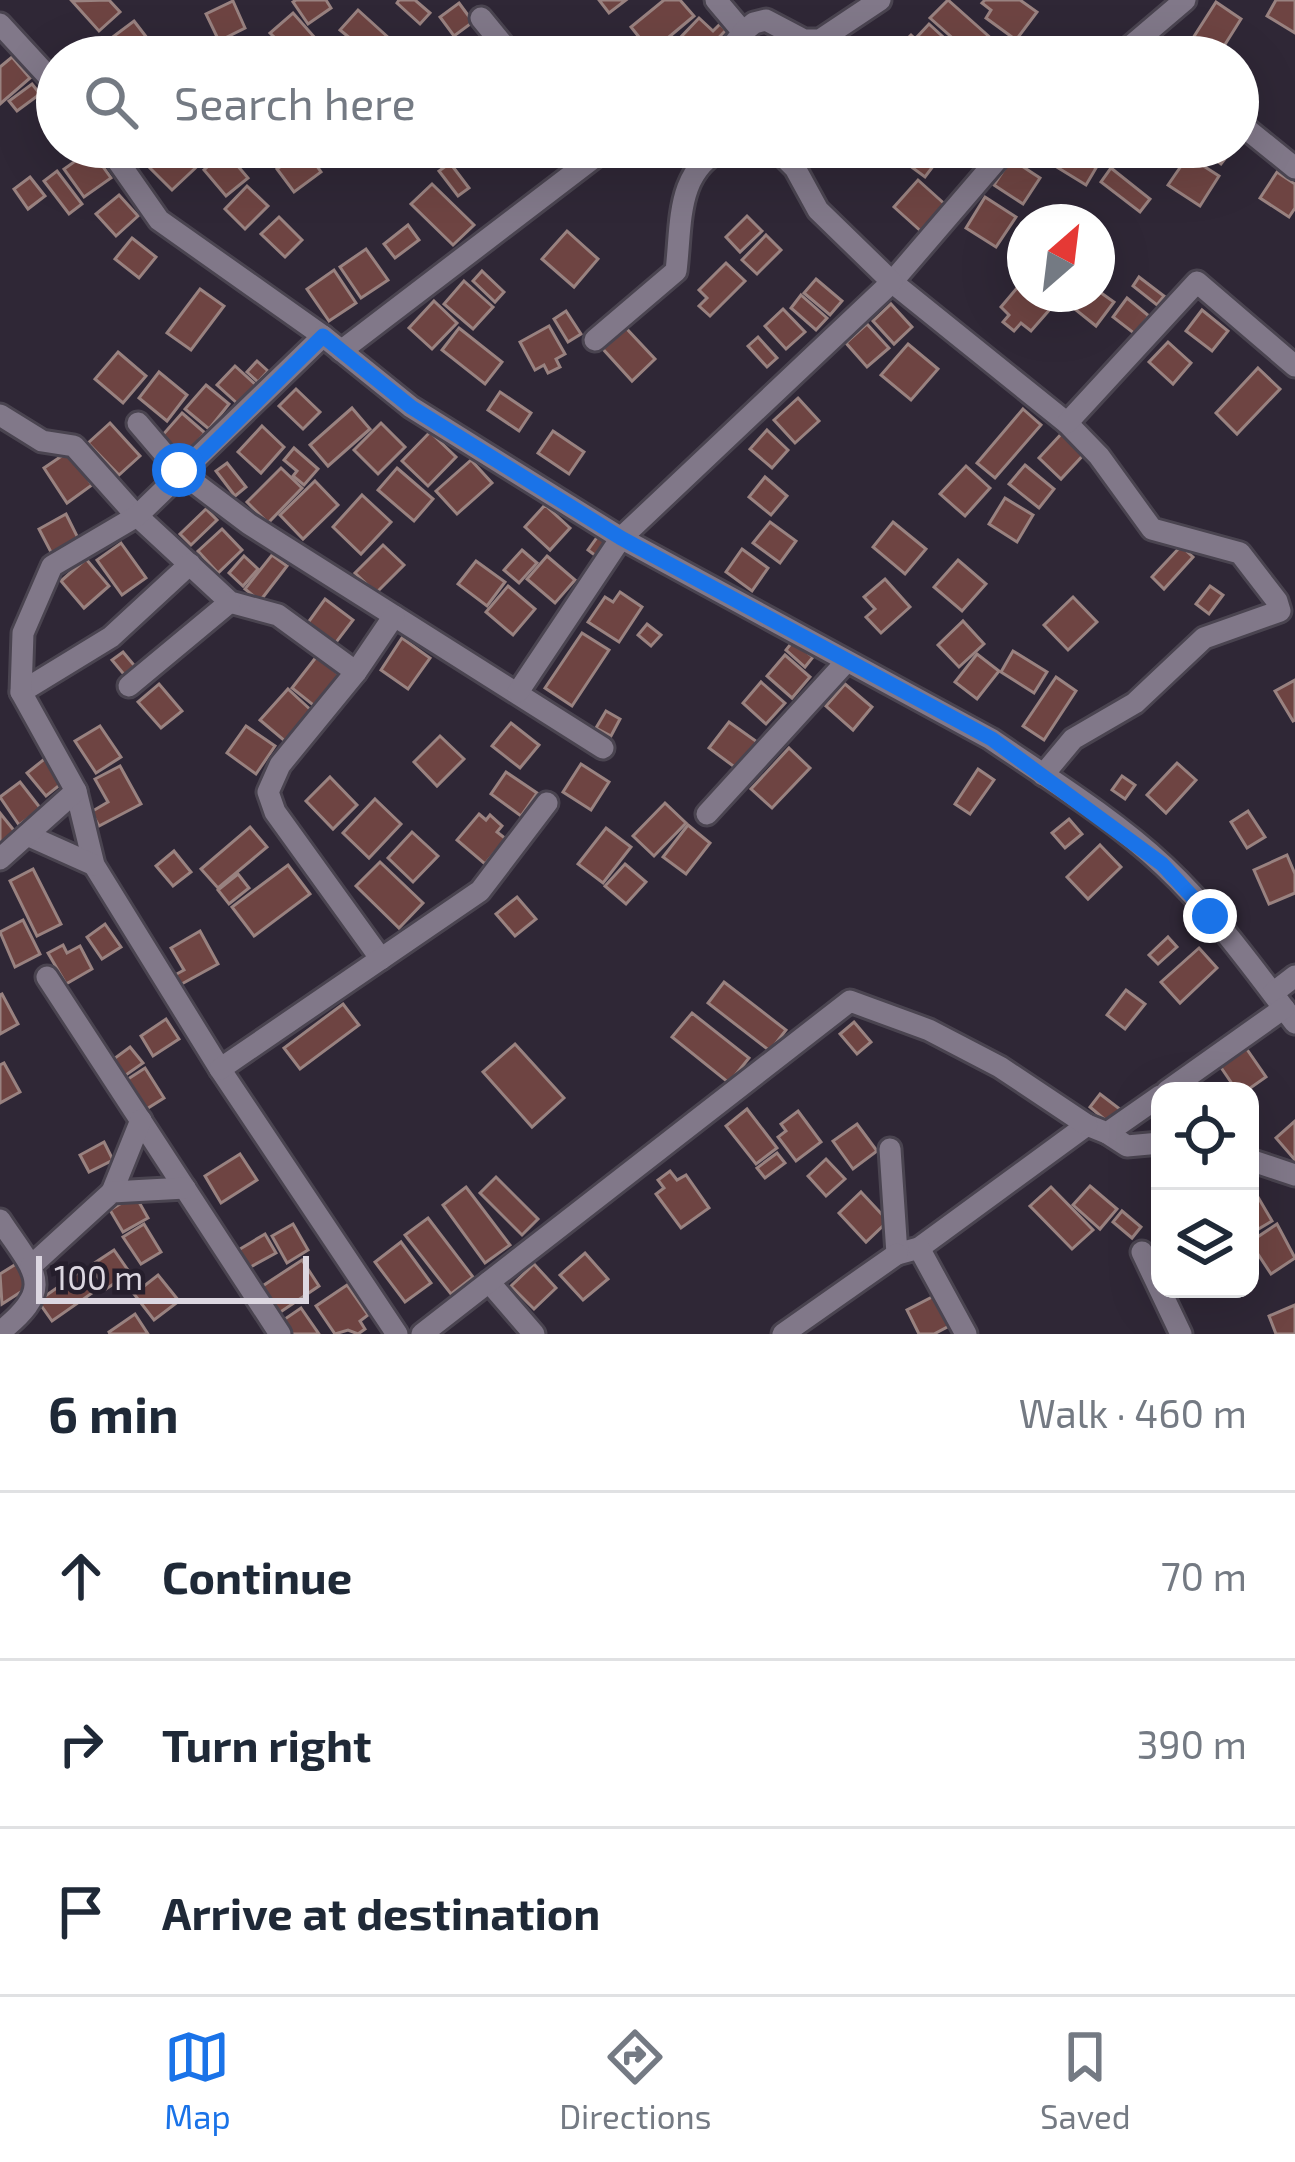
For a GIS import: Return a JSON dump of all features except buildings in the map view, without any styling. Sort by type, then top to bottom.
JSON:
[{"type":"street","points":[[716,0],[743,32]]},
{"type":"street","points":[[826,36],[880,0]]},
{"type":"street","points":[[1143,36],[1185,0]]},
{"type":"street","points":[[482,19],[496,36]]},
{"type":"street","points":[[740,36],[754,23],[766,20],[796,36]]},
{"type":"street","points":[[0,24],[36,63]]},
{"type":"street","points":[[1259,139],[1295,168]]},
{"type":"street","points":[[123,168],[159,220],[332,343],[411,407],[621,538],[992,739],[1043,775],[1162,864],[1284,1008]]},
{"type":"street","points":[[397,1334],[220,1069],[94,865],[76,791],[20,692],[23,633],[52,566],[137,516],[332,343],[572,168]]},
{"type":"street","points":[[595,340],[676,271],[682,197],[697,168]]},
{"type":"street","points":[[795,168],[818,210],[892,282],[1067,423],[1099,456],[1151,530],[1240,554],[1277,601],[1280,611],[1204,638],[1135,703],[1073,740],[1043,775]]},
{"type":"street","points":[[518,692],[621,538],[892,282],[990,168]]},
{"type":"street","points":[[1067,423],[1197,282],[1295,366]]},
{"type":"street","points":[[0,415],[42,441],[74,446],[137,516],[230,602],[278,614],[356,672]]},
{"type":"street","points":[[138,423],[183,474],[249,524],[603,748]]},
{"type":"street","points":[[20,692],[111,637],[190,564]]},
{"type":"street","points":[[129,686],[230,602]]},
{"type":"street","points":[[381,959],[275,812],[268,792],[280,765],[356,672],[394,616]]},
{"type":"street","points":[[0,638],[23,633]]},
{"type":"street","points":[[707,814],[846,662]]},
{"type":"street","points":[[0,859],[76,791]]},
{"type":"street","points":[[220,1069],[480,891],[547,803]]},
{"type":"street","points":[[27,835],[94,865]]},
{"type":"street","points":[[1179,1082],[1284,1008],[1295,976]]},
{"type":"street","points":[[47,977],[280,1334]]},
{"type":"street","points":[[422,1334],[850,1001],[929,1030],[1000,1067],[1127,1146],[1151,1144]]},
{"type":"street","points":[[783,1334],[1097,1129],[1151,1100]]},
{"type":"street","points":[[31,1266],[112,1192],[141,1120]]},
{"type":"street","points":[[890,1149],[908,1251],[966,1334]]},
{"type":"street","points":[[1259,1163],[1295,1175]]},
{"type":"street","points":[[112,1192],[185,1188]]},
{"type":"street","points":[[0,1220],[31,1266],[35,1293],[28,1310],[0,1332]]},
{"type":"street","points":[[1142,1252],[1181,1334]]},
{"type":"street","points":[[489,1282],[534,1334]]},
{"type":"route","points":[[179,470],[183,474],[323,336],[411,407],[621,538],[992,739],[1162,864],[1210,916]]}]
